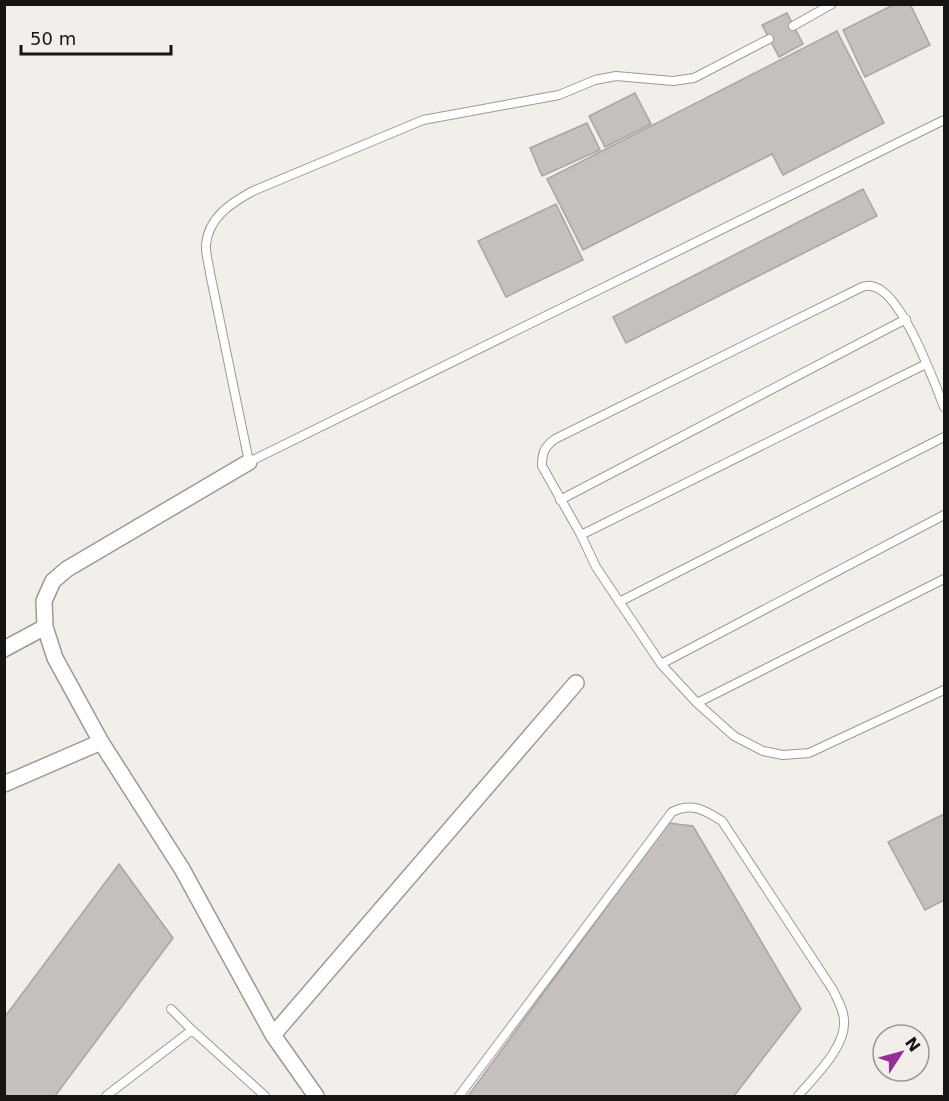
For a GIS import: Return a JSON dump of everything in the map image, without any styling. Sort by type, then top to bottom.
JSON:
[{"type":"street","points":[[249,462],[67,569],[53,581],[44,601],[45,627],[55,658],[101,742],[182,869],[273,1035],[316,1096]]},
{"type":"street","points":[[4,650],[45,627]]},
{"type":"street","points":[[273,1035],[576,683]]},
{"type":"street","points":[[4,784],[101,742]]},
{"type":"lane","points":[[793,26],[832,4]]},
{"type":"lane","points":[[769,39],[694,78],[673,81],[616,76],[595,80],[559,95],[423,120],[253,191],[229,204],[214,221],[206,244],[249,462],[945,120]]},
{"type":"lane","points":[[945,407],[906,319],[883,291],[873,285],[862,286],[555,439],[546,446],[542,455],[542,466],[581,535],[596,567],[661,664],[697,704],[734,736],[763,751],[808,753],[945,690]]},
{"type":"lane","points":[[560,500],[906,319]]},
{"type":"lane","points":[[581,535],[926,364]]},
{"type":"lane","points":[[619,602],[945,437]]},
{"type":"lane","points":[[661,664],[945,515]]},
{"type":"lane","points":[[697,704],[945,579]]},
{"type":"lane","points":[[459,1096],[672,812],[683,807],[696,808],[722,821],[833,990],[842,1008],[845,1023],[843,1038],[798,1096]]},
{"type":"lane","points":[[171,1009],[265,1096]]},
{"type":"lane","points":[[110,1095],[192,1030]]},
{"type":"building","points":[[895,4],[910,4],[930,45],[865,77],[843,30]]},
{"type":"building","points":[[787,13],[803,44],[779,57],[762,25]]},
{"type":"building","points":[[837,31],[884,123],[783,175],[772,154],[583,250],[547,179]]},
{"type":"building","points":[[635,93],[651,124],[605,147],[589,116]]},
{"type":"building","points":[[587,123],[600,150],[542,176],[530,148]]},
{"type":"building","points":[[863,189],[877,216],[626,343],[613,317]]},
{"type":"building","points":[[556,204],[583,260],[506,297],[478,241]]},
{"type":"building","points":[[944,814],[944,900],[925,910],[888,842]]},
{"type":"building","points":[[668,823],[693,826],[801,1009],[734,1096],[468,1096]]},
{"type":"building","points":[[119,864],[173,938],[55,1096],[4,1096],[4,1018]]}]
